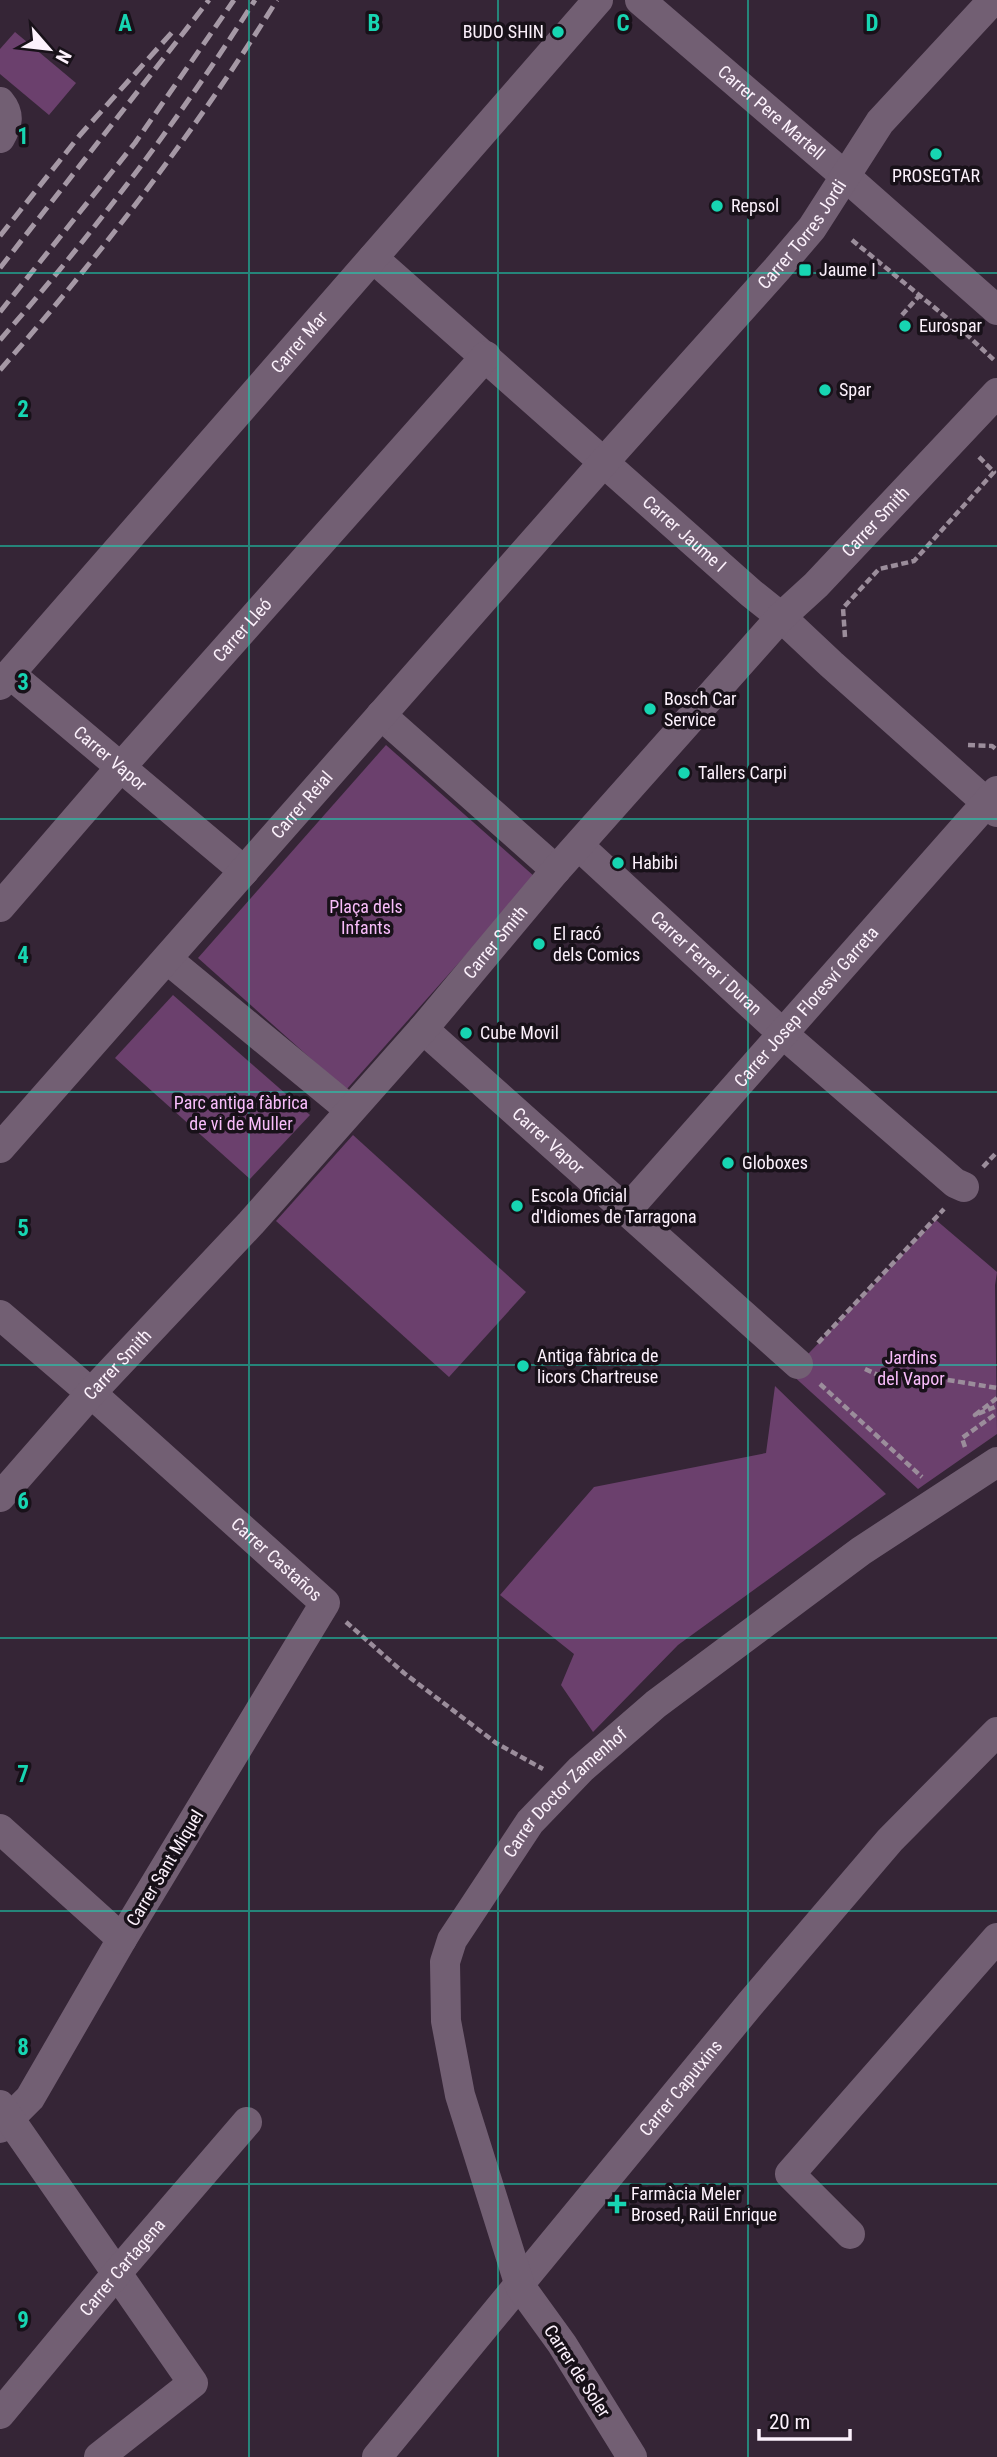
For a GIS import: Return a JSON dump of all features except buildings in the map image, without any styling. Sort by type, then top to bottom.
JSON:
[{"type":"street","name":"Carrer Mar","points":[[5,679],[598,0]]},
{"type":"street","name":"Carrer Pere Martell","points":[[640,0],[997,310]]},
{"type":"street","name":"Carrer Torres Jordi","points":[[604,462],[812,228],[880,122],[993,0]]},
{"type":"street","points":[[0,102],[8,119],[0,138]]},
{"type":"street","name":"Carrer Jaume I","points":[[373,258],[831,664],[993,802]]},
{"type":"street","name":"Carrer Lleó","points":[[0,907],[486,356]]},
{"type":"street","name":"Carrer Smith","points":[[0,1497],[91,1393],[251,1223],[423,1029],[556,870],[781,617],[823,578],[997,393]]},
{"type":"street","name":"Carrer Reial","points":[[0,1149],[604,462]]},
{"type":"street","name":"Carrer Vapor","points":[[5,679],[120,768],[244,871]]},
{"type":"street","points":[[381,715],[556,870]]},
{"type":"street","name":"Carrer Josep Floresví Garreta","points":[[626,1210],[782,1033],[993,802]]},
{"type":"street","name":"Carrer Ferrer i Duran","points":[[579,846],[782,1033],[955,1183],[964,1187]]},
{"type":"street","points":[[167,959],[350,1110]]},
{"type":"street","name":"Carrer Vapor","points":[[423,1029],[798,1364]]},
{"type":"street","name":"Carrer Castaños","points":[[0,1315],[324,1602]]},
{"type":"street","name":"Carrer Doctor Zamenhof","points":[[520,2286],[460,2095],[446,2021],[445,1962],[452,1940],[530,1822],[568,1783],[656,1704],[861,1551],[997,1462]]},
{"type":"street","name":"Carrer Sant Miquel","points":[[3,2118],[30,2098],[324,1602]]},
{"type":"street","name":"Carrer Caputxins","points":[[377,2457],[750,2004],[890,1840],[997,1732]]},
{"type":"street","points":[[0,1829],[122,1939]]},
{"type":"street","points":[[850,2234],[790,2174],[997,1938]]},
{"type":"street","points":[[3,2118],[117,2273],[193,2383],[99,2457]]},
{"type":"street","name":"Carrer Cartagena","points":[[0,2414],[247,2122]]},
{"type":"street","name":"Carrer de Soler","points":[[520,2286],[562,2344],[632,2457]]},
{"type":"path","points":[[852,240],[997,363]]},
{"type":"path","points":[[902,315],[919,296]]},
{"type":"path","points":[[846,649],[843,608],[879,569],[914,561],[994,472],[977,456],[984,449]]},
{"type":"path","points":[[966,745],[992,746],[997,750]]},
{"type":"path","points":[[928,1482],[798,1364],[997,1152]]},
{"type":"path","points":[[865,1368],[876,1374],[942,1379],[997,1388]]},
{"type":"path","points":[[997,1398],[975,1415],[997,1406]]},
{"type":"path","points":[[968,1455],[962,1438],[997,1413]]},
{"type":"path","name":"Carrer Castaños","points":[[324,1602],[404,1673],[496,1743],[568,1783]]},
{"type":"green space","points":[[15,32],[76,83],[49,115],[0,74],[0,49]]},
{"type":"green space","name":"Plaça dels Infants","points":[[386,745],[535,877],[346,1090],[198,958]]},
{"type":"green space","name":"Parc antiga fàbrica de vi de Muller","points":[[173,995],[310,1115],[250,1179],[115,1058]]},
{"type":"green space","points":[[353,1135],[526,1292],[449,1377],[276,1221]]},
{"type":"green space","name":"Jardins del Vapor","points":[[936,1220],[997,1272],[997,1434],[918,1489],[790,1373]]},
{"type":"green space","points":[[775,1386],[886,1494],[678,1645],[593,1732],[561,1685],[574,1654],[500,1595],[594,1487],[766,1453]]},
{"type":"railway","points":[[0,268],[209,0]]},
{"type":"railway","points":[[0,312],[135,143],[234,0]]},
{"type":"railway","points":[[0,340],[134,175],[255,0]]},
{"type":"railway","points":[[0,370],[146,191],[214,96],[277,0]]},
{"type":"railway","points":[[0,236],[80,135],[175,29]]},
{"type":"place","name":"BUDO SHIN","points":[[558,32]]},
{"type":"place","name":"PROSEGTAR","points":[[936,154]]},
{"type":"place","name":"Repsol","points":[[717,206]]},
{"type":"place","name":"Jaume I","points":[[805,270]]},
{"type":"place","name":"Eurospar","points":[[905,326]]},
{"type":"place","name":"Spar","points":[[825,390]]},
{"type":"place","name":"Bosch Car Service","points":[[650,709]]},
{"type":"place","name":"Tallers Carpi","points":[[684,773]]},
{"type":"place","name":"Habibi","points":[[618,863]]},
{"type":"place","name":"El racó dels Comics","points":[[539,944]]},
{"type":"place","name":"Cube Movil","points":[[466,1033]]},
{"type":"place","name":"Globoxes","points":[[728,1163]]},
{"type":"place","name":"Escola Oficial d'Idiomes de Tarragona","points":[[517,1206]]},
{"type":"place","name":"Antiga fàbrica de licors Chartreuse","points":[[523,1366]]},
{"type":"place","name":"Farmàcia Meler Brosed, Raül Enrique","points":[[617,2204]]}]
